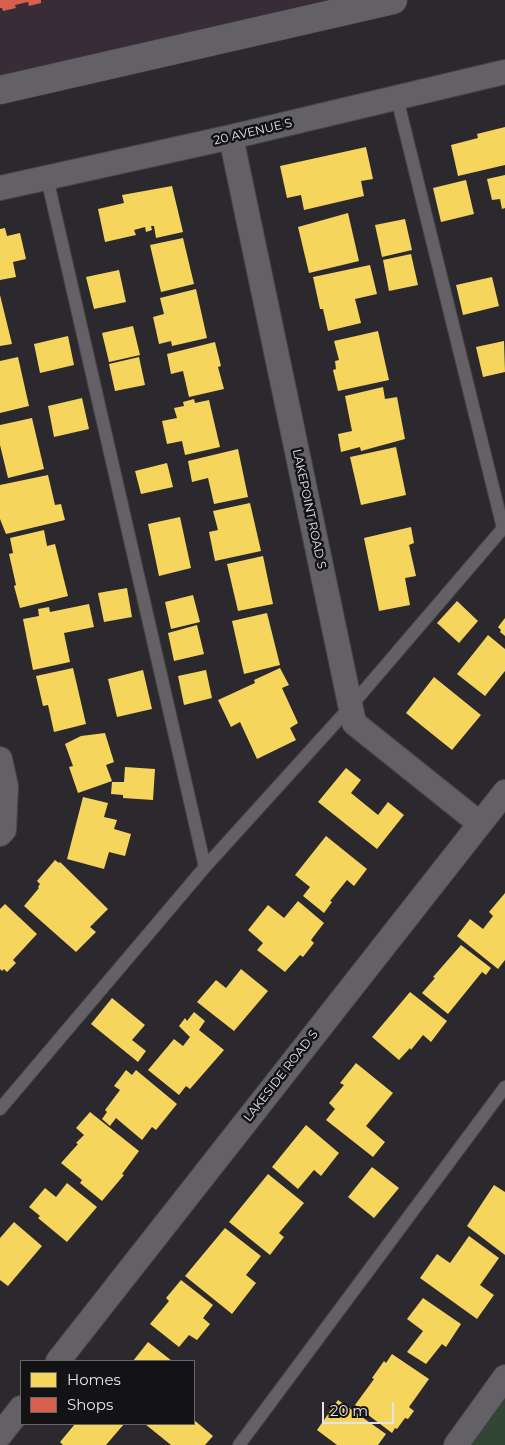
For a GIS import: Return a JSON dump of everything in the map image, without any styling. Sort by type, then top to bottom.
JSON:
[{"type":"street","points":[[0,90],[393,0]]},
{"type":"street","name":"20 AVENUE S","points":[[0,188],[231,137],[505,72]]},
{"type":"street","name":"LAKEPOINT ROAD S","points":[[231,137],[354,723],[479,823]]},
{"type":"street","points":[[0,760],[6,786],[4,830],[0,834]]},
{"type":"street","name":"LAKESIDE ROAD S","points":[[59,1360],[505,792]]},
{"type":"street","points":[[456,1445],[505,1378]]},
{"type":"street","points":[[0,1435],[20,1409]]},
{"type":"lane","points":[[0,1109],[205,867],[350,707],[504,527],[397,98]]},
{"type":"lane","points":[[48,178],[205,867]]},
{"type":"lane","points":[[240,1445],[505,1087]]},
{"type":"shaded area","points":[[0,0],[393,0],[0,90]]},
{"type":"green space","points":[[505,1399],[505,1445],[472,1445]]},
{"type":"building: Homes","points":[[505,127],[505,165],[458,176],[451,145],[478,138],[477,134]]},
{"type":"building: Homes","points":[[366,147],[373,179],[361,181],[364,196],[304,210],[301,195],[287,198],[280,166]]},
{"type":"building: Homes","points":[[505,175],[505,208],[502,209],[500,199],[492,200],[487,179]]},
{"type":"building: Homes","points":[[466,180],[474,214],[441,222],[433,188]]},
{"type":"building: Homes","points":[[172,186],[183,232],[156,238],[154,226],[151,226],[152,230],[146,232],[145,227],[134,230],[136,235],[105,242],[98,209],[124,203],[122,195]]},
{"type":"building: Homes","points":[[348,213],[359,261],[309,273],[298,227]]},
{"type":"building: Homes","points":[[405,219],[412,250],[382,257],[375,225]]},
{"type":"building: Homes","points":[[5,228],[7,236],[20,233],[26,259],[13,262],[16,277],[0,280],[0,229]]},
{"type":"building: Homes","points":[[183,238],[194,284],[161,292],[150,245]]},
{"type":"building: Homes","points":[[411,254],[418,285],[389,291],[383,260]]},
{"type":"building: Homes","points":[[370,265],[377,294],[355,299],[361,323],[328,331],[323,309],[320,309],[313,277]]},
{"type":"building: Homes","points":[[119,270],[126,302],[94,309],[86,277]]},
{"type":"building: Homes","points":[[492,277],[499,306],[463,315],[456,285]]},
{"type":"building: Homes","points":[[196,289],[207,338],[172,346],[171,341],[159,344],[153,317],[164,314],[160,298]]},
{"type":"building: Homes","points":[[0,295],[12,344],[0,346]]},
{"type":"building: Homes","points":[[133,326],[140,355],[109,362],[102,333]]},
{"type":"building: Homes","points":[[378,331],[389,380],[338,391],[333,370],[336,369],[335,361],[339,360],[334,341]]},
{"type":"building: Homes","points":[[68,336],[74,365],[40,373],[34,344]]},
{"type":"building: Homes","points":[[504,341],[505,372],[483,377],[476,347]]},
{"type":"building: Homes","points":[[215,342],[221,366],[218,367],[224,389],[189,397],[183,371],[171,374],[167,354]]},
{"type":"building: Homes","points":[[18,357],[29,406],[0,413],[0,361]]},
{"type":"building: Homes","points":[[139,357],[145,385],[115,391],[109,364]]},
{"type":"building: Homes","points":[[383,387],[385,399],[397,397],[405,439],[361,451],[360,447],[341,452],[338,434],[352,431],[345,396]]},
{"type":"building: Homes","points":[[82,398],[89,429],[54,437],[48,406]]},
{"type":"building: Homes","points":[[194,399],[195,403],[209,400],[220,447],[185,455],[182,441],[167,444],[162,421],[177,418],[174,408],[184,406],[183,402]]},
{"type":"building: Homes","points":[[32,418],[44,469],[8,478],[0,445],[0,425]]},
{"type":"building: Homes","points":[[396,447],[406,495],[361,505],[350,457]]},
{"type":"building: Homes","points":[[238,449],[248,497],[214,504],[208,478],[192,482],[188,461]]},
{"type":"building: Homes","points":[[167,463],[173,487],[141,494],[135,471]]},
{"type":"building: Homes","points":[[48,475],[55,505],[61,504],[65,520],[6,534],[0,519],[0,485]]},
{"type":"building: Homes","points":[[250,503],[261,551],[215,561],[209,532],[218,530],[213,511]]},
{"type":"building: Homes","points":[[180,517],[191,568],[159,576],[148,524]]},
{"type":"building: Homes","points":[[411,527],[414,543],[409,545],[416,576],[405,578],[410,605],[379,611],[364,538]]},
{"type":"building: Homes","points":[[44,530],[47,546],[55,544],[68,596],[20,608],[9,554],[13,553],[10,538]]},
{"type":"building: Homes","points":[[263,556],[273,604],[238,611],[227,564]]},
{"type":"building: Homes","points":[[127,588],[132,617],[104,622],[98,593]]},
{"type":"building: Homes","points":[[193,595],[200,622],[171,629],[165,602]]},
{"type":"building: Homes","points":[[457,601],[478,621],[459,643],[437,623]]},
{"type":"building: Homes","points":[[89,604],[94,627],[64,633],[70,662],[33,670],[23,619],[39,616],[38,609],[49,607],[50,612]]},
{"type":"building: Homes","points":[[267,613],[280,665],[244,674],[232,621]]},
{"type":"building: Homes","points":[[505,618],[505,636],[498,627]]},
{"type":"building: Homes","points":[[197,625],[204,654],[174,661],[168,633]]},
{"type":"building: Homes","points":[[488,635],[505,649],[505,671],[485,696],[457,674]]},
{"type":"building: Homes","points":[[73,668],[86,724],[54,732],[48,705],[43,706],[36,676]]},
{"type":"building: Homes","points":[[280,668],[289,685],[282,688],[298,723],[290,728],[296,740],[257,759],[240,722],[231,727],[218,700],[255,683],[254,680]]},
{"type":"building: Homes","points":[[143,670],[152,709],[117,717],[108,679]]},
{"type":"building: Homes","points":[[206,670],[212,698],[184,705],[178,676]]},
{"type":"building: Homes","points":[[434,677],[481,715],[452,750],[406,713]]},
{"type":"building: Homes","points":[[105,733],[114,762],[106,765],[112,781],[78,793],[69,767],[73,766],[65,744],[81,736]]},
{"type":"building: Homes","points":[[125,767],[155,769],[153,800],[123,798],[123,795],[111,794],[112,782],[124,782]]},
{"type":"building: Homes","points":[[346,768],[361,780],[351,793],[378,815],[388,802],[404,815],[377,849],[318,802]]},
{"type":"building: Homes","points":[[83,797],[108,803],[104,817],[117,820],[114,829],[131,834],[125,856],[109,852],[104,869],[67,859]]},
{"type":"building: Homes","points":[[326,836],[367,869],[354,886],[347,880],[330,901],[332,902],[324,913],[303,896],[310,887],[295,875]]},
{"type":"building: Homes","points":[[55,860],[60,862],[108,909],[90,927],[96,932],[76,952],[24,906],[39,888],[40,884],[37,881]]},
{"type":"building: Homes","points":[[505,893],[505,960],[498,969],[457,936],[470,919],[483,929],[493,916],[489,912]]},
{"type":"building: Homes","points":[[298,901],[324,923],[311,940],[314,943],[303,957],[300,955],[285,972],[257,950],[263,943],[248,930],[268,905],[284,918]]},
{"type":"building: Homes","points":[[5,904],[37,934],[13,960],[16,963],[7,972],[4,969],[2,971],[0,969],[0,909]]},
{"type":"building: Homes","points":[[461,945],[491,968],[486,975],[482,972],[448,1014],[422,993],[435,978],[433,977]]},
{"type":"building: Homes","points":[[241,969],[268,991],[234,1031],[197,1002],[216,980],[226,988]]},
{"type":"building: Homes","points":[[410,992],[447,1021],[431,1042],[423,1035],[411,1050],[410,1048],[399,1060],[372,1037]]},
{"type":"building: Homes","points":[[112,998],[145,1025],[132,1040],[146,1051],[138,1062],[91,1024]]},
{"type":"building: Homes","points":[[194,1012],[205,1021],[199,1030],[224,1050],[190,1089],[186,1086],[179,1095],[148,1070],[174,1039],[183,1046],[190,1037],[179,1026],[185,1018],[187,1021]]},
{"type":"building: Homes","points":[[356,1063],[393,1093],[366,1126],[385,1142],[373,1157],[326,1120],[335,1109],[329,1103],[344,1085],[340,1083]]},
{"type":"building: Homes","points":[[126,1070],[132,1075],[136,1070],[177,1104],[156,1130],[152,1127],[142,1140],[116,1118],[110,1126],[102,1119],[107,1112],[105,1110],[120,1090],[114,1086]]},
{"type":"building: Homes","points":[[90,1112],[139,1151],[122,1174],[124,1175],[102,1201],[80,1183],[82,1180],[61,1163],[84,1135],[76,1128]]},
{"type":"building: Homes","points":[[306,1125],[339,1153],[321,1176],[314,1170],[298,1189],[272,1167]]},
{"type":"building: Homes","points":[[372,1167],[399,1188],[374,1218],[348,1197]]},
{"type":"building: Homes","points":[[268,1174],[304,1203],[279,1233],[284,1237],[270,1255],[229,1222]]},
{"type":"building: Homes","points":[[67,1183],[97,1207],[67,1242],[38,1218],[40,1216],[29,1207],[45,1188],[56,1197]]},
{"type":"building: Homes","points":[[494,1185],[505,1192],[505,1255],[467,1226]]},
{"type":"building: Homes","points":[[14,1222],[42,1246],[8,1286],[0,1280],[0,1238]]},
{"type":"building: Homes","points":[[225,1228],[261,1256],[246,1275],[256,1283],[232,1314],[185,1276]]},
{"type":"building: Homes","points":[[469,1236],[499,1258],[480,1285],[494,1295],[477,1319],[420,1278],[437,1254],[450,1263]]},
{"type":"building: Homes","points":[[181,1280],[213,1305],[203,1318],[210,1324],[197,1340],[189,1335],[179,1347],[150,1324],[169,1301],[166,1298]]},
{"type":"building: Homes","points":[[423,1298],[461,1324],[446,1347],[442,1344],[426,1364],[407,1352],[423,1331],[407,1319]]},
{"type":"building: Homes","points":[[148,1342],[171,1360],[134,1360]]},
{"type":"building: Homes","points":[[392,1354],[429,1379],[409,1407],[414,1411],[392,1433],[355,1405],[374,1379],[372,1378],[384,1361],[386,1363]]},
{"type":"building: Homes","points":[[338,1400],[386,1434],[378,1445],[337,1445],[317,1430]]},
{"type":"building: Homes","points":[[195,1421],[213,1436],[205,1445],[171,1445],[146,1425],[195,1425]]},
{"type":"building: Homes","points":[[74,1425],[123,1425],[106,1445],[63,1445],[60,1442]]},
{"type":"building: Shops","points":[[0,0],[41,0],[41,3],[29,6],[28,2],[15,5],[16,8],[3,11],[0,8]]}]
